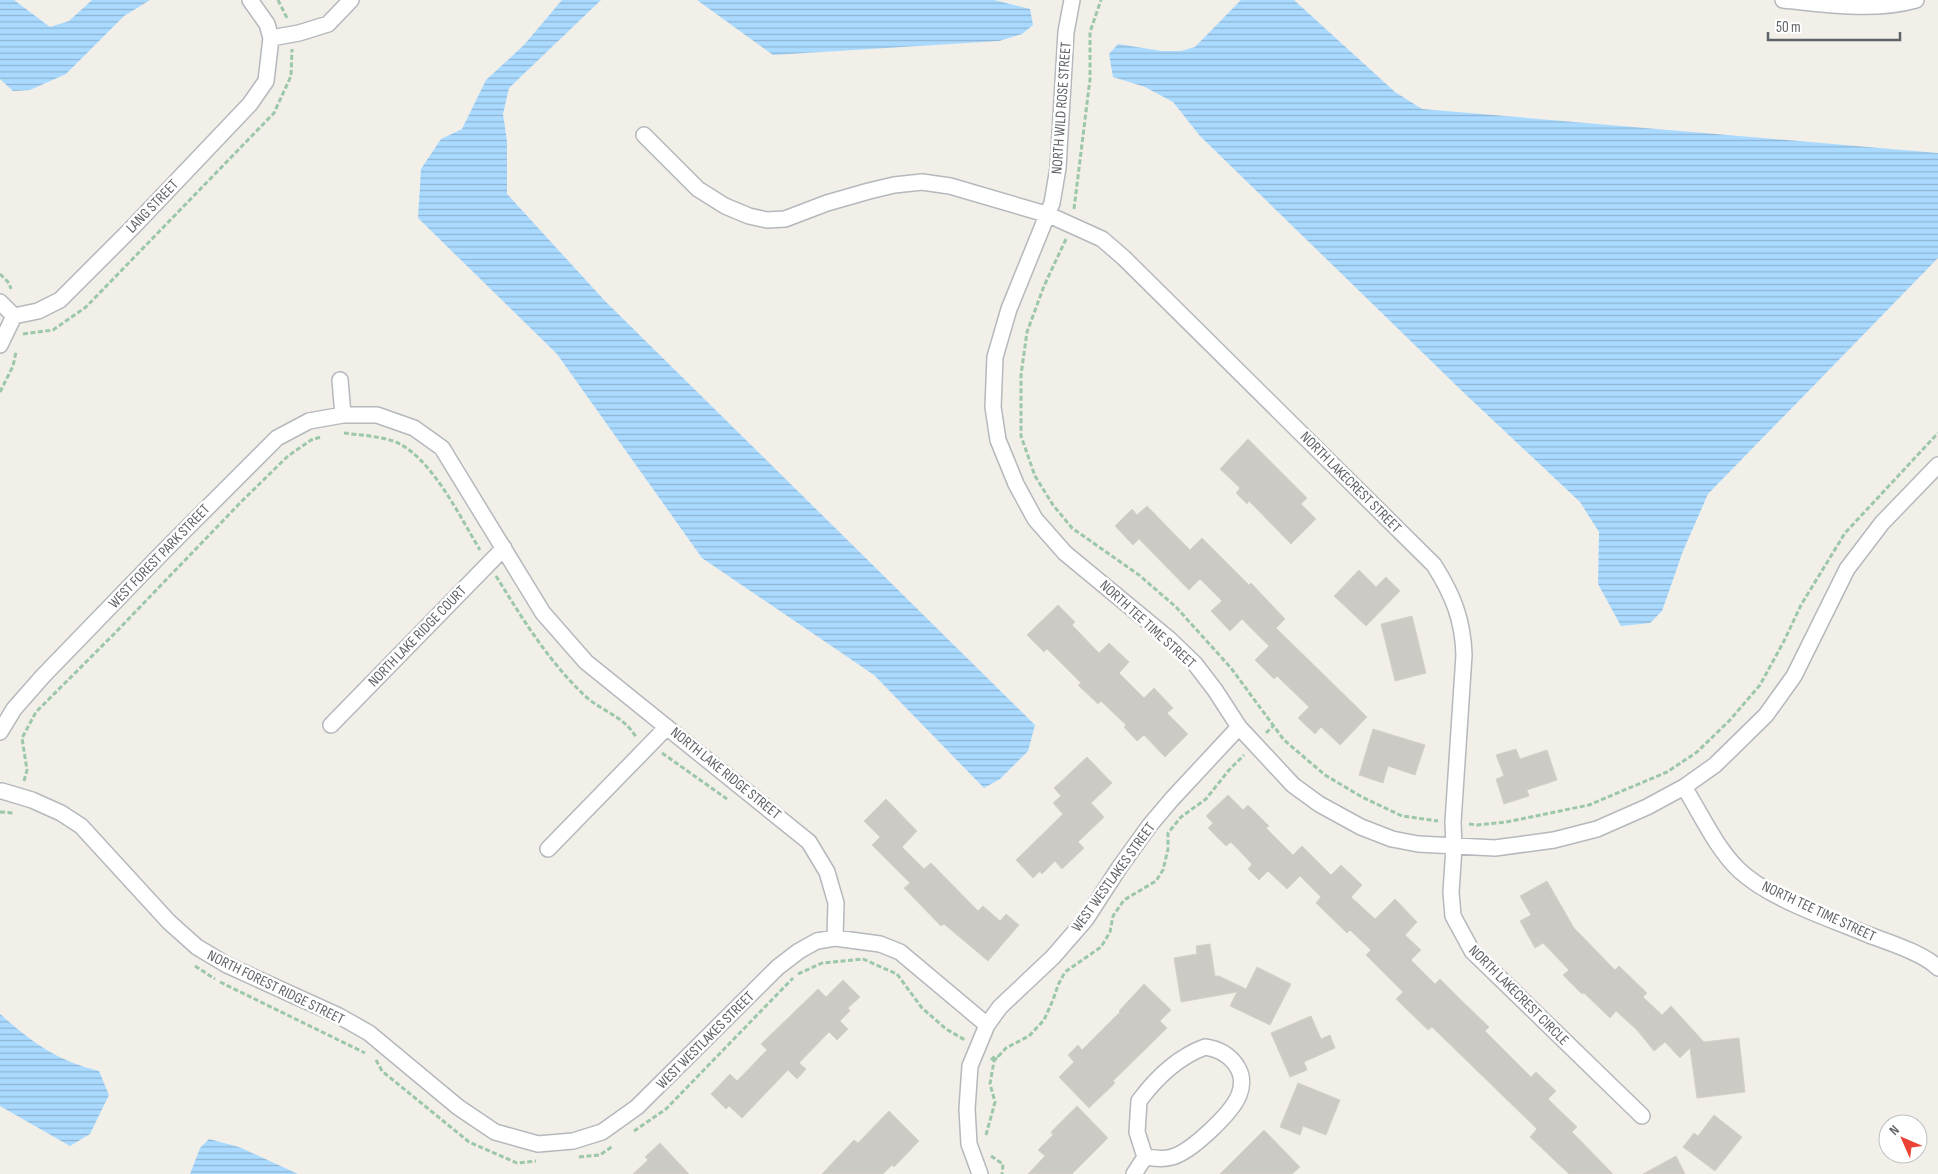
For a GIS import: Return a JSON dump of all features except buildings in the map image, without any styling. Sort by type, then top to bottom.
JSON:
[{"type":"street","points":[[250,0],[267,24],[271,38],[299,33],[328,24],[351,0]]},
{"type":"street","name":"NORTH WILD ROSE STREET","points":[[1048,215],[1058,168],[1066,32],[1072,0]]},
{"type":"street","points":[[1783,0],[1874,7],[1897,5],[1916,0]]},
{"type":"street","name":"LANG STREET","points":[[14,316],[38,311],[60,300],[132,228],[250,104],[266,81],[271,38]]},
{"type":"street","points":[[644,135],[698,189],[725,206],[749,216],[767,220],[785,219],[827,203],[894,185],[922,182],[950,186],[1048,215]]},
{"type":"street","name":"NORTH LAKECREST STREET","points":[[1048,215],[1102,239],[1124,258],[1434,565],[1449,588],[1463,633],[1464,655],[1452,822],[1454,847]]},
{"type":"street","name":"NORTH TEE TIME STREET","points":[[1048,215],[1009,309],[995,357],[993,407],[998,440],[1016,484],[1035,519],[1065,553],[1169,639],[1195,664],[1239,727],[1293,785],[1319,804],[1360,827],[1392,839],[1418,844],[1495,848],[1563,838],[1597,828],[1647,808],[1684,787],[1724,852],[1740,870],[1760,885],[1791,902],[1909,951],[1938,968]]},
{"type":"street","points":[[0,302],[14,316],[0,345]]},
{"type":"street","points":[[340,380],[343,415]]},
{"type":"street","name":"NORTH LAKE RIDGE STREET","points":[[343,415],[377,415],[414,428],[442,448],[543,613],[586,662],[809,842],[827,872],[836,903],[835,938]]},
{"type":"street","name":"WEST FOREST PARK STREET","points":[[0,732],[14,709],[43,676],[276,438],[308,421],[343,415]]},
{"type":"street","points":[[1684,787],[1715,765],[1766,715],[1794,676],[1847,569],[1882,523],[1938,465]]},
{"type":"street","name":"NORTH LAKE RIDGE COURT","points":[[331,725],[504,548]]},
{"type":"street","points":[[548,849],[667,727]]},
{"type":"street","name":"WEST WESTLAKES STREET","points":[[987,1025],[1000,1007],[1053,956],[1086,919],[1150,825],[1239,727]]},
{"type":"street","name":"NORTH FOREST RIDGE STREET","points":[[1,789],[61,813],[81,826],[169,922],[197,947],[228,965],[339,1016],[369,1033],[458,1107],[495,1132],[538,1144],[573,1141]]},
{"type":"street","name":"NORTH LAKECREST CIRCLE","points":[[1454,847],[1451,892],[1453,916],[1472,951],[1642,1116]]},
{"type":"street","points":[[835,938],[880,944],[900,952],[987,1025],[970,1066],[967,1109],[969,1144],[980,1174]]},
{"type":"street","name":"WEST WESTLAKES STREET","points":[[573,1141],[602,1132],[637,1107],[778,968],[799,951],[817,942],[835,938]]},
{"type":"street","points":[[1205,1047],[1217,1049],[1227,1054],[1237,1065],[1242,1079],[1239,1094],[1232,1108],[1188,1149],[1173,1157],[1162,1159],[1145,1157],[1137,1132],[1138,1101],[1179,1059],[1190,1053],[1205,1047]]},
{"type":"street","points":[[1134,1174],[1145,1157]]},
{"type":"path","points":[[1101,0],[1090,32],[1090,79],[1076,198],[1066,238],[1044,286],[1027,332],[1021,375],[1021,436],[1035,476],[1053,505],[1072,528],[1140,575],[1176,607],[1231,668],[1284,740],[1325,775],[1362,796],[1402,816],[1477,825],[1506,822],[1589,804],[1667,772],[1697,752],[1730,720],[1760,685],[1801,605],[1845,533],[1938,433]]},
{"type":"path","points":[[336,432],[394,441],[420,458],[437,480],[524,622],[550,658],[584,696],[630,725],[638,740],[665,755],[730,801]]},
{"type":"path","points":[[16,813],[27,770],[22,738],[36,712],[288,456],[311,440],[327,434]]},
{"type":"path","points":[[985,1140],[995,1102],[990,1084],[994,1061],[1006,1048],[1029,1036],[1044,1020],[1065,972],[1101,947],[1110,932],[1113,916],[1124,900],[1156,881],[1163,870],[1168,849],[1168,833],[1181,817],[1206,799],[1229,770],[1274,725]]},
{"type":"path","points":[[0,812],[21,814]]},
{"type":"path","points":[[629,1135],[666,1109],[796,975],[822,963],[863,959],[897,974],[922,1008],[946,1029],[977,1048]]},
{"type":"path","points":[[188,961],[202,972],[238,991],[374,1057],[382,1071],[469,1142],[517,1163],[545,1160]]},
{"type":"path","points":[[572,1158],[600,1155],[614,1145]]},
{"type":"path","points":[[987,1150],[990,1155],[1003,1164],[1002,1174]]},
{"type":"water","points":[[0,0],[14,0],[50,27],[69,21],[92,0],[150,0],[124,16],[66,74],[30,90],[13,91],[0,79]]},
{"type":"water","points":[[562,0],[601,0],[509,88],[503,114],[507,141],[507,194],[605,301],[1035,725],[1028,751],[1000,779],[984,788],[874,675],[702,558],[557,354],[418,218],[421,169],[441,139],[462,129],[486,80],[524,45]]},
{"type":"water","points":[[697,0],[994,0],[1030,9],[1033,25],[1022,34],[999,41],[773,55]]},
{"type":"water","points":[[1241,0],[1294,0],[1395,92],[1422,109],[1938,153],[1938,258],[1708,494],[1683,551],[1662,611],[1650,623],[1621,626],[1598,584],[1599,532],[1580,502],[1462,391],[1200,136],[1173,102],[1145,87],[1113,77],[1109,54],[1118,44],[1162,51],[1181,51],[1195,47]]},
{"type":"water","points":[[0,1014],[34,1042],[58,1056],[70,1062],[99,1071],[109,1095],[90,1134],[70,1146],[0,1106]]},
{"type":"water","points":[[209,1139],[239,1147],[298,1174],[190,1174],[200,1148]]}]
